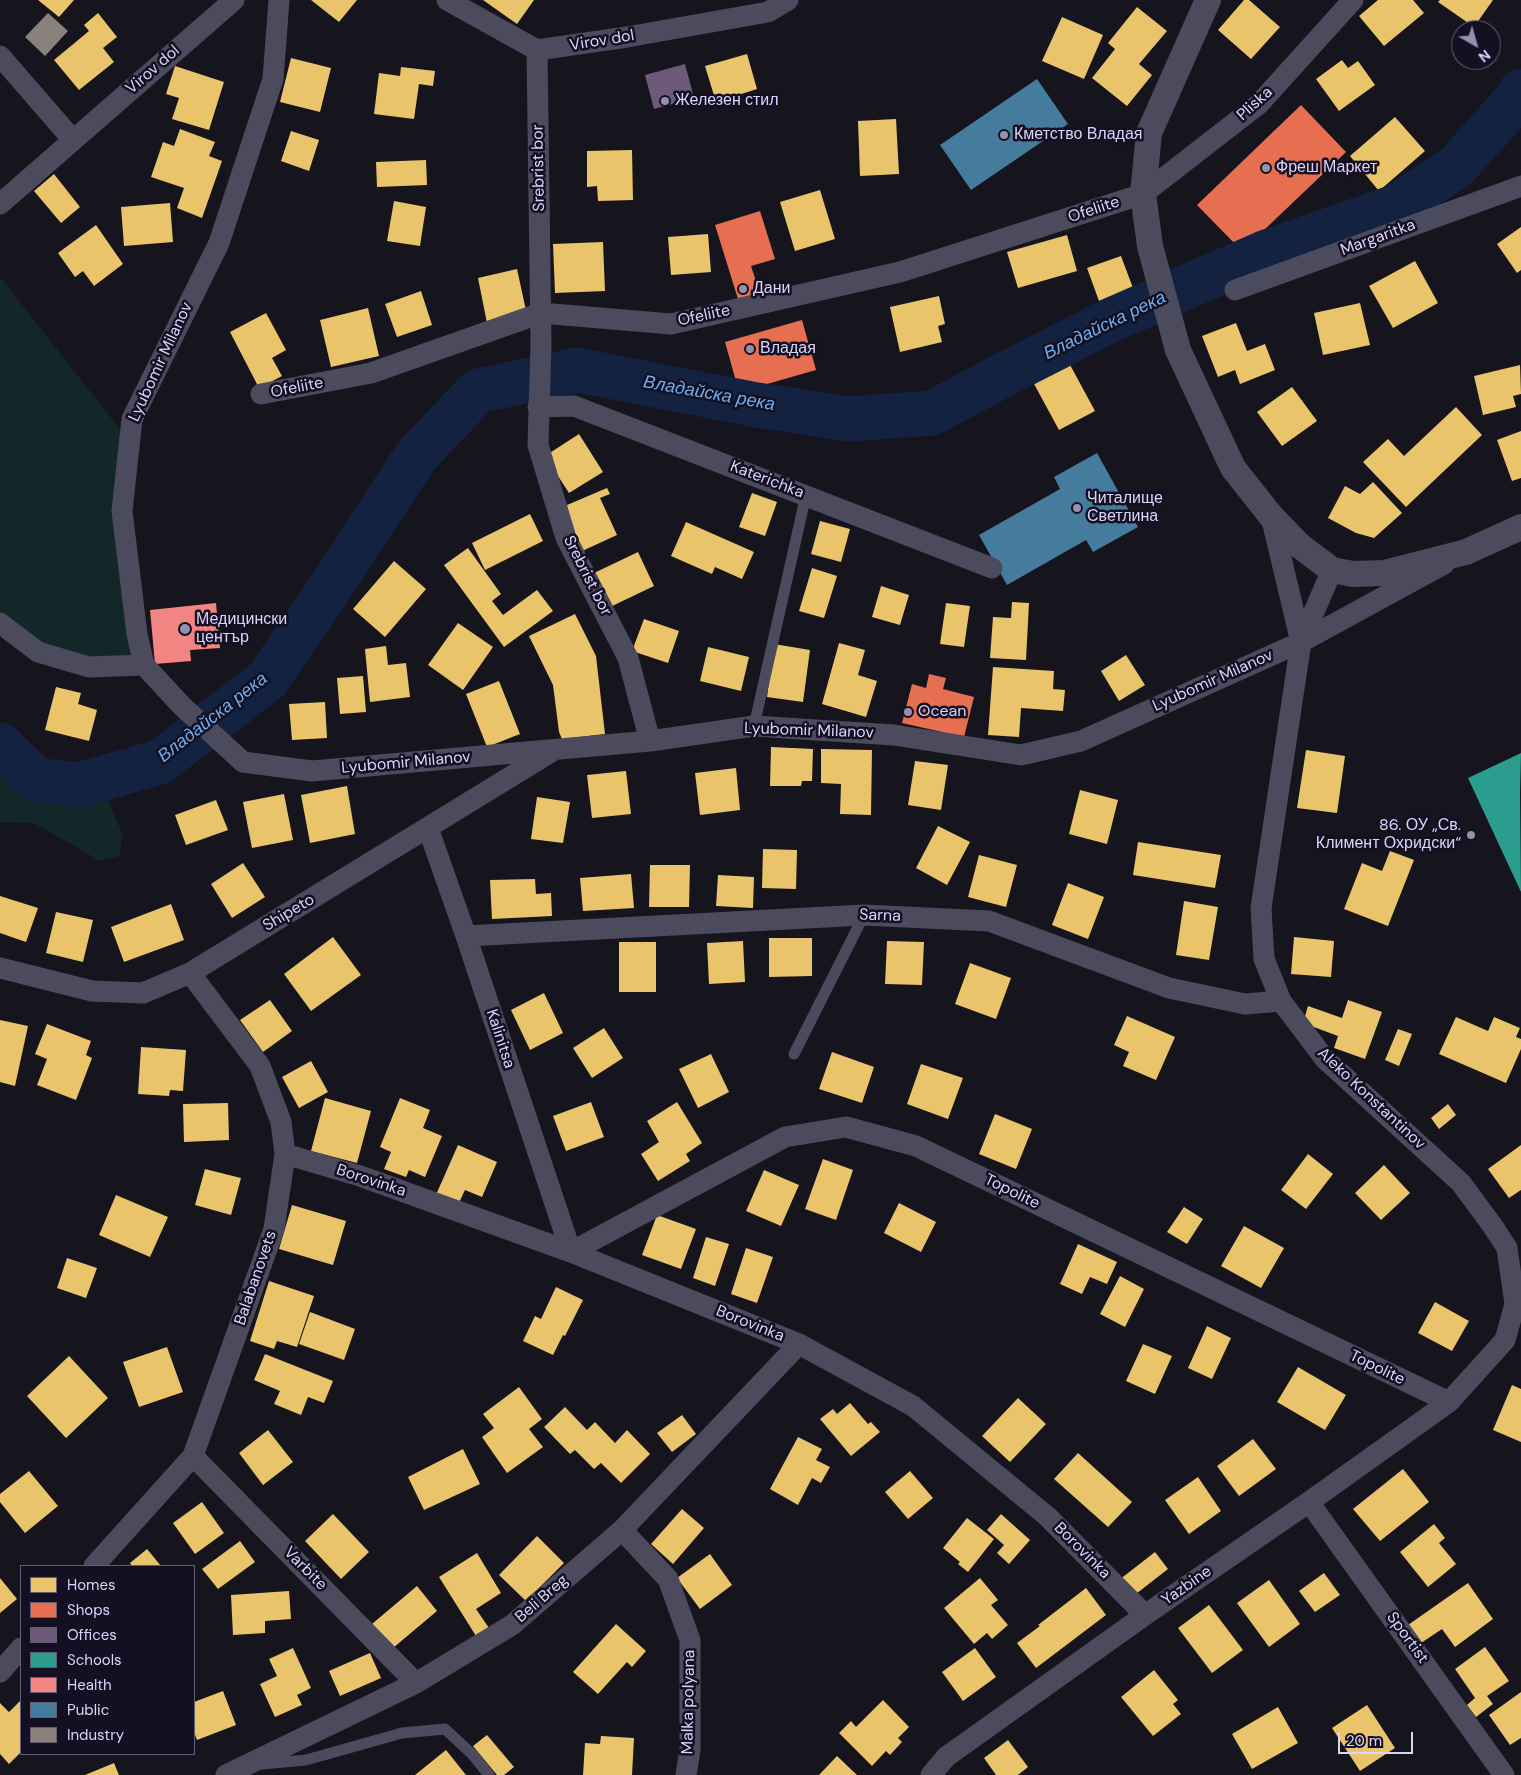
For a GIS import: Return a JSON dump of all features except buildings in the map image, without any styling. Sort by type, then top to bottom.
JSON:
[{"type":"street","name":"Virov dol","points":[[0,204],[234,0]]},
{"type":"street","name":"Lyubomir Milanov","points":[[279,0],[273,79],[218,243],[132,419],[122,512],[137,634],[144,665],[198,721],[243,762],[312,771],[650,741],[754,726],[894,735],[1021,755],[1082,741],[1301,642],[1466,552]]},
{"type":"street","points":[[447,0],[537,50]]},
{"type":"street","points":[[767,6],[788,0]]},
{"type":"street","points":[[1208,0],[1149,133],[1143,194],[1150,246],[1178,350],[1233,468],[1271,516],[1300,546],[1332,570],[1353,574],[1384,572],[1466,552],[1521,527]]},
{"type":"street","name":"Pliska","points":[[1143,194],[1259,104],[1353,0]]},
{"type":"street","name":"Virov dol","points":[[537,50],[627,37],[767,6]]},
{"type":"street","name":"Srebrist bor","points":[[537,50],[542,345],[538,407],[538,445],[566,538],[628,658],[650,741]]},
{"type":"street","points":[[0,56],[73,140]]},
{"type":"street","name":"Margaritka","points":[[1235,290],[1521,186]]},
{"type":"street","name":"Ofeliite","points":[[261,394],[371,373],[541,313],[671,324],[900,272],[1143,194]]},
{"type":"street","name":"Katerichka","points":[[538,407],[574,406],[992,568]]},
{"type":"street","points":[[1271,516],[1301,642]]},
{"type":"street","points":[[1301,642],[1332,570]]},
{"type":"street","points":[[0,623],[38,652],[89,667],[144,665]]},
{"type":"street","name":"Aleko Konstantinov","points":[[1301,642],[1261,908],[1264,959],[1281,1001],[1325,1060],[1461,1183],[1492,1225],[1514,1247],[1515,1304],[1505,1340],[1448,1402]]},
{"type":"street","name":"Shipeto","points":[[0,968],[92,991],[142,993],[190,973],[555,750]]},
{"type":"street","name":"Kalinitsa","points":[[428,828],[571,1252]]},
{"type":"street","name":"Sarna","points":[[466,936],[864,915],[989,921],[1169,988],[1245,1004],[1281,1001]]},
{"type":"street","name":"Balabanovets","points":[[95,1565],[193,1456],[274,1229],[285,1154],[280,1122],[260,1066],[190,973]]},
{"type":"street","name":"Topolite","points":[[571,1252],[785,1137],[846,1127],[916,1146],[1448,1402]]},
{"type":"street","name":"Borovinka","points":[[285,1154],[360,1176],[571,1252],[799,1344],[913,1406],[1048,1517],[1145,1615]]},
{"type":"street","name":"Beli Breg","points":[[226,1775],[416,1683],[512,1625],[622,1530],[799,1344]]},
{"type":"street","name":"Yazbine","points":[[931,1775],[946,1757],[1448,1402]]},
{"type":"street","name":"Varbite","points":[[193,1456],[416,1683]]},
{"type":"street","name":"Sportist","points":[[1309,1502],[1504,1775]]},
{"type":"street","name":"Malka polyana","points":[[622,1530],[668,1579],[690,1640],[690,1750],[686,1775]]},
{"type":"street","points":[[0,1672],[20,1649]]},
{"type":"lane","points":[[754,726],[806,495]]},
{"type":"lane","points":[[794,1054],[864,915]]},
{"type":"lane","points":[[246,1765],[306,1760],[402,1734],[445,1729],[473,1755],[489,1775]]},
{"type":"green space","points":[[0,277],[130,442],[122,512],[143,665],[89,667],[0,623]]},
{"type":"green space","points":[[94,768],[123,835],[119,856],[100,861],[34,823],[0,822],[0,773]]},
{"type":"waterway","name":"Владайска река","points":[[0,745],[36,780],[79,785],[160,762],[267,680],[416,456],[478,391],[577,370],[757,405],[849,419],[932,413],[1109,321],[1264,253],[1395,207],[1456,167],[1515,101],[1521,91]]},
{"type":"place","name":"Железен стил","points":[[665,101]]},
{"type":"place","name":"Кметство Владая","points":[[1004,135]]},
{"type":"place","name":"Фреш Маркет","points":[[1266,168]]},
{"type":"place","name":"Дани","points":[[743,289]]},
{"type":"place","name":"Владая","points":[[750,349]]},
{"type":"place","name":"Читалище Светлина","points":[[1077,508]]},
{"type":"place","name":"Медицински център","points":[[185,629]]},
{"type":"place","name":"Ocean","points":[[908,712]]},
{"type":"place","name":"86. ОУ „Св. Климент Охридски“","points":[[1471,835]]}]
